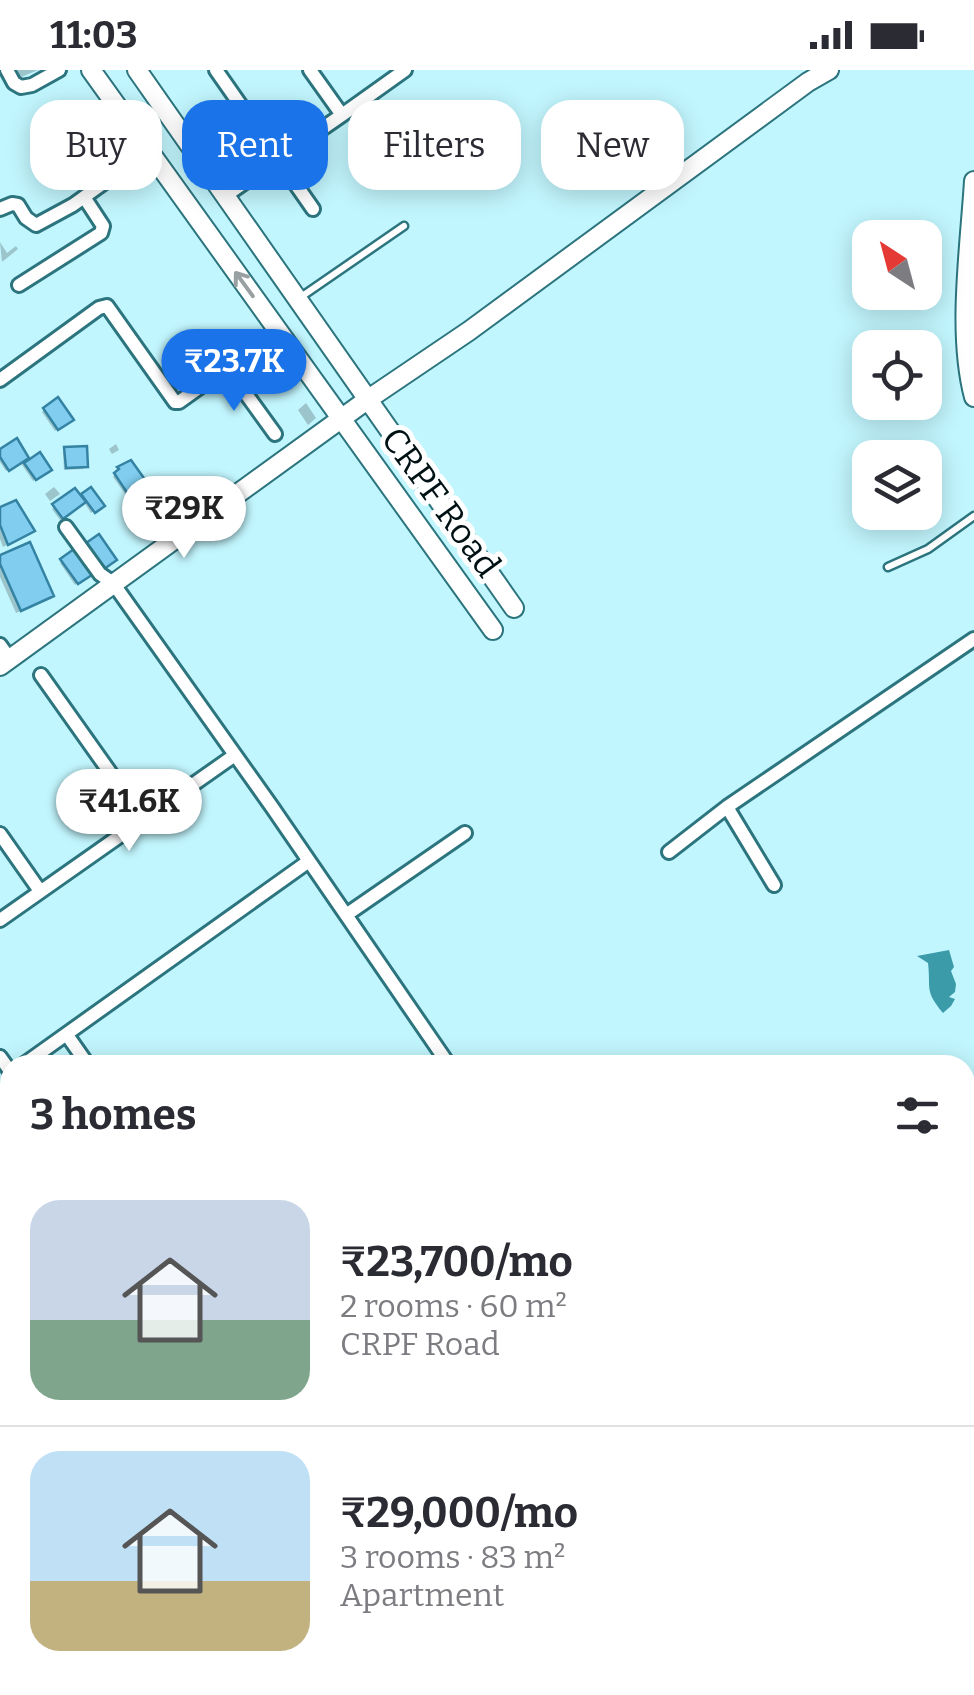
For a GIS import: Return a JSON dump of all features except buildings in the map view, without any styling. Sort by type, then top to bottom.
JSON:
[{"type":"street","points":[[7,70],[14,83],[22,87],[59,70]]},
{"type":"street","name":"CRPF Road","points":[[91,70],[112,100]]},
{"type":"street","points":[[137,70],[514,608]]},
{"type":"street","points":[[216,70],[237,100]]},
{"type":"street","points":[[310,70],[342,115]]},
{"type":"street","points":[[328,125],[405,70]]},
{"type":"street","points":[[3,656],[469,331],[829,70]]},
{"type":"street","name":"CRPF Road","points":[[162,170],[493,630]]},
{"type":"street","points":[[974,181],[966,354],[974,396]]},
{"type":"street","points":[[0,209],[18,205],[36,225],[94,190]]},
{"type":"street","points":[[224,196],[233,190]]},
{"type":"street","points":[[300,190],[313,208]]},
{"type":"street","points":[[20,286],[101,233],[104,226],[84,197]]},
{"type":"street","points":[[0,380],[99,308],[108,306],[175,402],[278,331]]},
{"type":"street","points":[[228,369],[275,434]]},
{"type":"street","points":[[66,527],[100,574],[112,583],[235,754],[442,1055]]},
{"type":"street","points":[[669,852],[727,807],[974,640]]},
{"type":"street","points":[[40,676],[142,819]]},
{"type":"street","points":[[0,920],[235,754]]},
{"type":"street","points":[[727,807],[774,885]]},
{"type":"street","points":[[346,914],[465,833]]},
{"type":"street","points":[[0,834],[40,891]]},
{"type":"street","points":[[38,1055],[309,861]]},
{"type":"street","points":[[67,1035],[81,1055]]},
{"type":"lane","points":[[297,300],[404,226]]},
{"type":"lane","points":[[888,567],[928,549],[974,516]]},
{"type":"water","points":[[949,950],[956,984],[949,997],[955,999],[943,1013],[931,994],[928,963],[917,956]]}]
